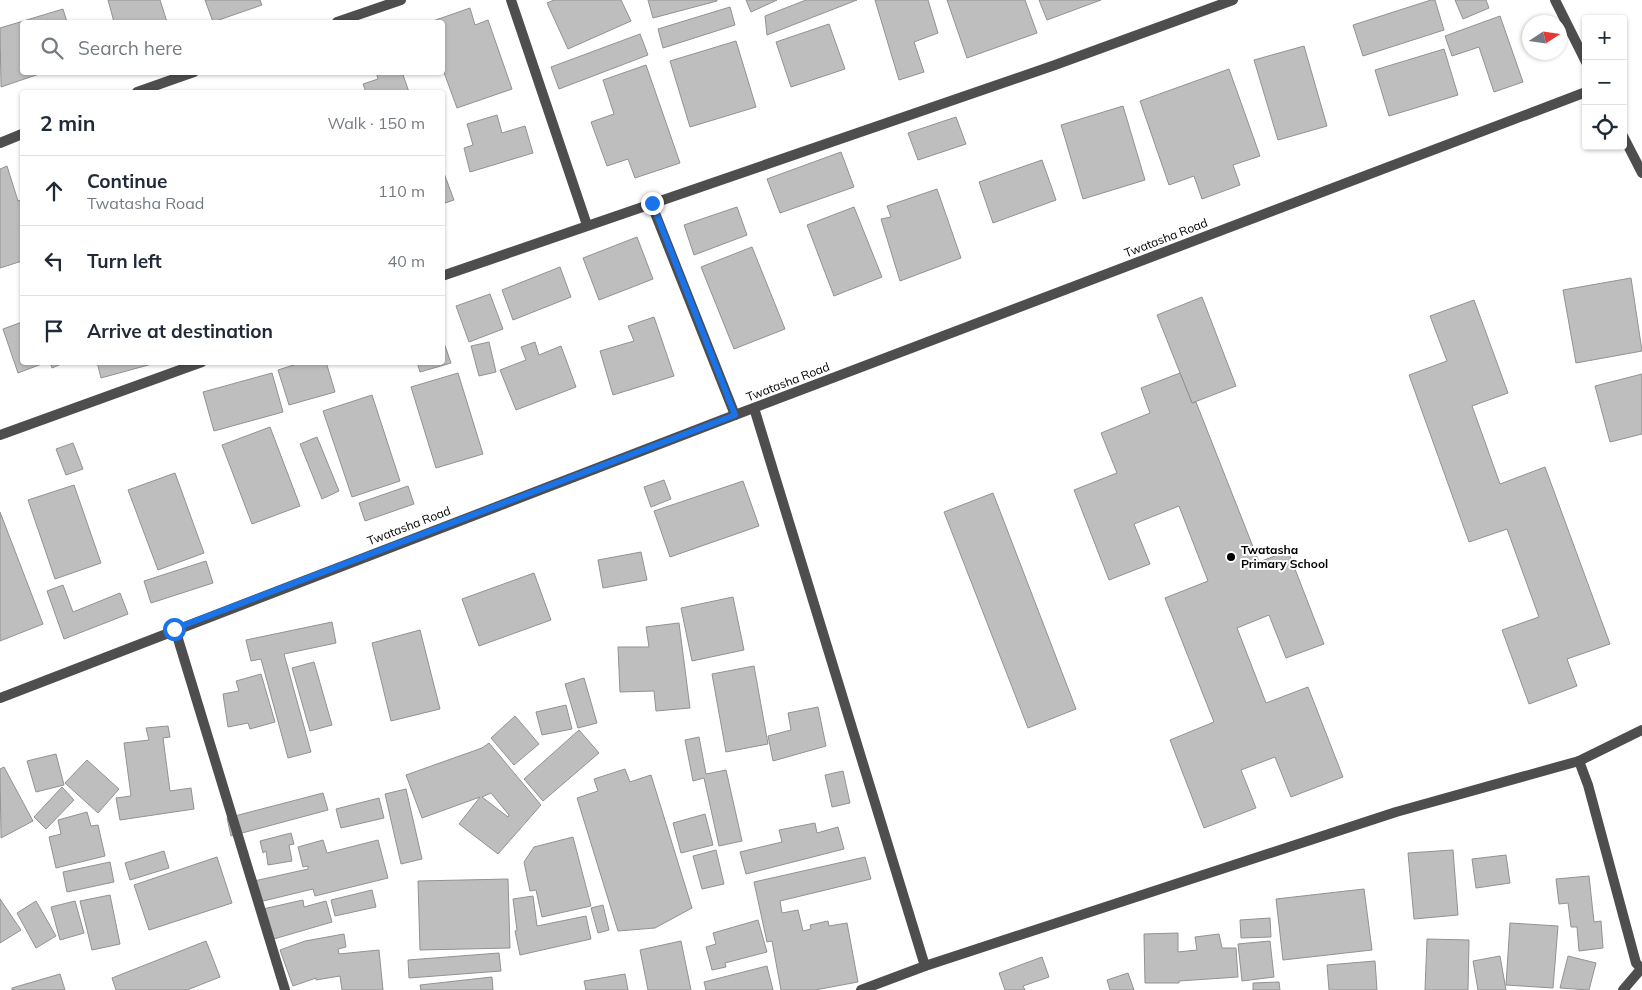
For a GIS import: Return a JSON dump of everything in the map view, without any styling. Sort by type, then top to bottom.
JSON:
[{"type":"street","points":[[343,20],[401,0]]},
{"type":"street","points":[[511,0],[587,225]]},
{"type":"street","points":[[445,275],[1054,65],[1233,0]]},
{"type":"street","points":[[1555,0],[1585,60]]},
{"type":"street","points":[[143,90],[185,75]]},
{"type":"street","name":"Twatasha Road","points":[[0,698],[174,629],[1582,94]]},
{"type":"street","points":[[0,143],[20,135]]},
{"type":"street","points":[[1627,144],[1642,173]]},
{"type":"street","points":[[652,203],[735,415]]},
{"type":"street","points":[[0,435],[194,365]]},
{"type":"street","points":[[754,408],[925,966]]},
{"type":"street","points":[[174,629],[285,990]]},
{"type":"street","points":[[860,990],[925,966],[1396,812],[1579,761],[1642,730]]},
{"type":"street","points":[[1579,761],[1588,785],[1636,964],[1641,969],[1622,990]]},
{"type":"building","points":[[108,0],[160,0],[166,20],[113,20]]},
{"type":"building","points":[[205,0],[260,0],[262,5],[219,20],[212,20]]},
{"type":"building","points":[[554,0],[621,0],[631,21],[568,49],[547,3]]},
{"type":"building","points":[[648,0],[717,0],[717,1],[653,18]]},
{"type":"building","points":[[746,0],[777,0],[751,12]]},
{"type":"building","points":[[806,0],[857,0],[767,35],[765,16]]},
{"type":"building","points":[[875,0],[928,0],[938,33],[914,42],[924,72],[899,80]]},
{"type":"building","points":[[947,0],[1025,0],[1037,33],[967,58]]},
{"type":"building","points":[[1039,0],[1101,0],[1047,20]]},
{"type":"building","points":[[1435,0],[1444,30],[1363,56],[1353,25]]},
{"type":"building","points":[[1455,0],[1486,0],[1489,8],[1463,19]]},
{"type":"building","points":[[730,7],[735,25],[663,48],[658,29]]},
{"type":"building","points":[[470,8],[475,25],[488,20],[512,89],[457,108],[445,75],[445,20],[436,20]]},
{"type":"building","points":[[63,9],[66,20],[27,20]]},
{"type":"building","points":[[1500,16],[1523,82],[1494,92],[1479,47],[1452,56],[1445,36]]},
{"type":"building","points":[[20,22],[20,75],[36,75],[1,87],[0,28]]},
{"type":"building","points":[[829,24],[845,69],[791,87],[776,42]]},
{"type":"building","points":[[640,34],[648,55],[559,89],[551,67]]},
{"type":"building","points":[[736,41],[756,107],[690,127],[670,61]]},
{"type":"building","points":[[1304,46],[1327,126],[1278,140],[1254,60]]},
{"type":"building","points":[[1444,49],[1458,95],[1389,116],[1375,70]]},
{"type":"building","points":[[646,65],[680,163],[635,178],[628,159],[607,166],[591,122],[614,114],[603,80]]},
{"type":"building","points":[[1229,69],[1260,156],[1233,165],[1240,185],[1202,199],[1194,176],[1169,185],[1140,101]]},
{"type":"building","points":[[377,75],[403,75],[408,90],[365,90],[363,84],[378,79]]},
{"type":"building","points":[[1123,106],[1145,180],[1083,199],[1061,125]]},
{"type":"building","points":[[497,115],[502,133],[525,126],[533,153],[470,172],[464,148],[473,145],[467,124]]},
{"type":"building","points":[[956,117],[966,144],[918,160],[908,133]]},
{"type":"building","points":[[841,152],[854,187],[780,213],[767,179]]},
{"type":"building","points":[[1042,160],[1056,200],[993,223],[979,182]]},
{"type":"building","points":[[7,166],[18,201],[20,200],[20,262],[0,268],[0,169]]},
{"type":"building","points":[[445,176],[454,200],[445,203]]},
{"type":"building","points":[[937,189],[961,258],[900,281],[881,219],[891,217],[887,206]]},
{"type":"building","points":[[737,207],[747,235],[694,255],[684,225]]},
{"type":"building","points":[[854,207],[882,277],[834,296],[807,225]]},
{"type":"building","points":[[637,237],[653,279],[599,300],[583,258]]},
{"type":"building","points":[[752,247],[785,329],[734,349],[701,267]]},
{"type":"building","points":[[560,267],[571,297],[513,320],[502,290]]},
{"type":"building","points":[[1631,278],[1642,351],[1576,363],[1563,290]]},
{"type":"building","points":[[490,294],[503,329],[469,342],[456,306]]},
{"type":"building","points":[[1202,297],[1236,386],[1192,403],[1157,315]]},
{"type":"building","points":[[1474,300],[1508,393],[1472,406],[1500,484],[1545,467],[1610,644],[1567,659],[1577,686],[1529,704],[1502,630],[1539,617],[1507,529],[1469,542],[1409,375],[1447,361],[1430,316]]},
{"type":"building","points":[[654,317],[674,376],[613,395],[600,351],[634,341],[628,326]]},
{"type":"building","points":[[20,323],[20,365],[39,365],[18,373],[3,329]]},
{"type":"building","points":[[489,342],[496,372],[479,376],[471,346]]},
{"type":"building","points":[[535,342],[539,355],[561,346],[576,387],[516,410],[500,370],[526,360],[521,347]]},
{"type":"building","points":[[445,346],[451,363],[445,365]]},
{"type":"building","points":[[98,365],[148,365],[101,378]]},
{"type":"building","points":[[294,365],[327,365],[335,392],[289,405],[278,370]]},
{"type":"building","points":[[418,365],[444,365],[420,372]]},
{"type":"building","points":[[272,373],[283,412],[214,431],[203,392]]},
{"type":"building","points":[[458,373],[483,454],[436,468],[411,387]]},
{"type":"building","points":[[1180,373],[1192,403],[1196,402],[1259,562],[1288,551],[1324,644],[1286,658],[1269,615],[1237,628],[1266,703],[1308,687],[1343,777],[1291,797],[1275,757],[1241,770],[1256,808],[1204,828],[1170,740],[1214,722],[1165,598],[1208,581],[1179,506],[1134,524],[1150,564],[1109,580],[1074,490],[1117,473],[1101,433],[1150,413],[1141,388]]},
{"type":"building","points":[[1642,374],[1642,434],[1610,442],[1595,386]]},
{"type":"building","points":[[372,395],[400,481],[352,497],[323,411]]},
{"type":"building","points":[[270,427],[300,506],[252,524],[222,445]]},
{"type":"building","points":[[317,437],[339,491],[322,499],[300,444]]},
{"type":"building","points":[[73,443],[83,469],[66,475],[56,449]]},
{"type":"building","points":[[175,473],[204,553],[158,570],[128,490]]},
{"type":"building","points":[[664,480],[671,499],[651,507],[644,487]]},
{"type":"building","points":[[743,481],[759,526],[670,557],[654,511]]},
{"type":"building","points":[[74,485],[101,563],[55,579],[28,500]]},
{"type":"building","points":[[408,486],[414,504],[365,521],[359,503]]},
{"type":"building","points":[[993,493],[1076,709],[1028,728],[944,512]]},
{"type":"building","points":[[0,512],[43,624],[0,641]]},
{"type":"building","points":[[641,552],[647,580],[603,588],[598,560]]},
{"type":"building","points":[[206,561],[213,583],[151,603],[144,581]]},
{"type":"building","points":[[534,573],[551,620],[479,646],[462,599]]},
{"type":"building","points":[[63,585],[73,612],[120,593],[128,614],[64,639],[47,591]]},
{"type":"building","points":[[733,597],[744,650],[692,661],[681,608]]},
{"type":"building","points":[[332,622],[336,643],[284,654],[311,752],[288,758],[261,659],[251,661],[246,640]]},
{"type":"building","points":[[679,623],[690,708],[656,711],[654,691],[620,692],[618,647],[649,647],[646,627]]},
{"type":"building","points":[[420,630],[440,709],[391,721],[372,643]]},
{"type":"building","points":[[314,662],[332,725],[310,731],[292,668]]},
{"type":"building","points":[[754,666],[768,744],[726,752],[712,674]]},
{"type":"building","points":[[261,674],[275,722],[250,729],[248,723],[228,727],[223,694],[239,691],[236,681]]},
{"type":"building","points":[[584,678],[597,723],[578,728],[565,684]]},
{"type":"building","points":[[566,705],[572,729],[542,735],[536,712]]},
{"type":"building","points":[[818,707],[826,746],[773,761],[768,736],[791,730],[788,713]]},
{"type":"building","points":[[515,716],[539,744],[514,765],[491,738]]},
{"type":"building","points":[[168,726],[170,737],[163,738],[170,791],[191,788],[194,809],[120,820],[116,798],[131,796],[124,743],[149,740],[146,728]]},
{"type":"building","points":[[579,730],[599,753],[543,801],[524,779]]},
{"type":"building","points":[[699,737],[706,774],[726,770],[742,841],[719,846],[704,778],[693,781],[685,740]]},
{"type":"building","points":[[489,743],[541,805],[498,854],[459,824],[480,797],[422,818],[406,775],[482,748]],"holes":[[[491,793],[509,815],[508,817],[482,797]]]},
{"type":"building","points":[[56,754],[64,785],[36,792],[27,761]]},
{"type":"building","points":[[87,760],[119,789],[98,813],[65,783]]},
{"type":"building","points":[[4,767],[33,821],[1,838],[0,769]]},
{"type":"building","points":[[625,769],[630,782],[651,775],[692,908],[655,928],[618,931],[577,798],[598,791],[594,779]]},
{"type":"building","points":[[843,771],[850,803],[832,807],[825,775]]},
{"type":"building","points":[[62,787],[74,800],[46,829],[34,817]]},
{"type":"building","points":[[406,789],[422,859],[401,864],[385,794]]},
{"type":"building","points":[[323,793],[328,810],[231,836],[227,818]]},
{"type":"building","points":[[379,798],[384,818],[341,828],[336,809]]},
{"type":"building","points":[[87,812],[91,826],[98,825],[105,856],[56,868],[49,837],[61,834],[58,820]]},
{"type":"building","points":[[705,814],[713,845],[681,853],[673,823]]},
{"type":"building","points":[[815,823],[817,833],[838,827],[844,849],[746,874],[740,852],[782,842],[779,830]]},
{"type":"building","points":[[291,833],[294,844],[289,845],[292,861],[268,865],[266,851],[263,853],[260,841]]},
{"type":"building","points":[[573,837],[591,906],[542,917],[536,890],[530,891],[524,862],[534,847]]},
{"type":"building","points":[[323,840],[327,853],[378,840],[388,878],[315,896],[313,889],[259,902],[254,881],[308,869],[308,866],[303,867],[298,847]]},
{"type":"building","points":[[716,850],[724,884],[702,889],[693,856]]},
{"type":"building","points":[[1453,850],[1458,915],[1414,919],[1408,853]]},
{"type":"building","points":[[164,851],[169,868],[130,880],[125,863]]},
{"type":"building","points":[[1506,855],[1510,883],[1476,888],[1472,859]]},
{"type":"building","points":[[217,857],[232,903],[149,930],[134,885]]},
{"type":"building","points":[[865,857],[871,879],[780,901],[782,913],[798,910],[803,931],[811,929],[810,925],[828,921],[829,926],[847,923],[858,982],[815,990],[781,990],[772,941],[767,942],[754,882]]},
{"type":"building","points":[[110,862],[114,882],[67,892],[63,872]]},
{"type":"building","points":[[1589,876],[1594,922],[1601,921],[1603,948],[1579,951],[1577,927],[1571,927],[1568,903],[1559,904],[1556,879]]},
{"type":"building","points":[[508,879],[510,948],[420,950],[418,881]]},
{"type":"building","points":[[1364,889],[1372,950],[1283,960],[1276,899]]},
{"type":"building","points":[[372,890],[376,907],[335,916],[331,900]]},
{"type":"building","points":[[110,895],[120,944],[92,950],[80,901]]},
{"type":"building","points":[[533,896],[537,926],[586,916],[591,939],[520,955],[515,931],[517,930],[513,899]]},
{"type":"building","points":[[0,899],[21,930],[0,943]]},
{"type":"building","points":[[303,900],[304,907],[326,901],[332,922],[267,941],[263,909]]},
{"type":"building","points":[[36,901],[56,936],[36,948],[17,913]]},
{"type":"building","points":[[75,901],[84,933],[60,940],[51,907]]},
{"type":"building","points":[[603,905],[609,930],[598,933],[591,908]]},
{"type":"building","points":[[1270,918],[1271,937],[1241,938],[1240,920]]},
{"type":"building","points":[[758,920],[767,952],[725,963],[726,967],[712,970],[706,947],[716,944],[713,933]]},
{"type":"building","points":[[1510,923],[1558,926],[1553,988],[1506,985]]},
{"type":"building","points":[[1178,933],[1178,952],[1197,950],[1195,937],[1219,934],[1222,948],[1236,948],[1238,977],[1179,981],[1179,983],[1145,983],[1144,934]]},
{"type":"building","points":[[344,934],[346,947],[338,949],[339,954],[379,950],[383,990],[342,990],[340,976],[316,980],[316,978],[293,986],[280,950],[305,941]]},
{"type":"building","points":[[1427,939],[1469,940],[1468,990],[1425,990]]},
{"type":"building","points":[[206,941],[220,977],[187,990],[116,990],[112,978]]},
{"type":"building","points":[[681,941],[691,990],[648,990],[640,950]]},
{"type":"building","points":[[1270,941],[1274,977],[1242,981],[1238,944]]},
{"type":"building","points":[[499,953],[501,971],[409,978],[408,960]]},
{"type":"building","points":[[1500,956],[1506,990],[1478,990],[1473,961]]},
{"type":"building","points":[[1568,956],[1596,963],[1589,990],[1560,988]]},
{"type":"building","points":[[1042,957],[1049,977],[1023,986],[1025,990],[1005,990],[999,973]]},
{"type":"building","points":[[1375,961],[1377,990],[1329,990],[1327,965]]},
{"type":"building","points":[[767,966],[773,990],[706,990],[704,982]]},
{"type":"building","points":[[1128,973],[1134,990],[1110,990],[1107,980]]},
{"type":"building","points":[[60,974],[65,990],[12,990],[12,988]]},
{"type":"building","points":[[625,974],[628,990],[586,990],[584,981]]},
{"type":"building","points":[[492,977],[493,990],[421,990],[420,985]]},
{"type":"building","points":[[1279,982],[1280,990],[1253,990],[1253,983]]},
{"type":"place","name":"Twatasha Primary School","points":[[1231,557]]},
{"type":"route","points":[[174,629],[735,415],[652,203]]}]
